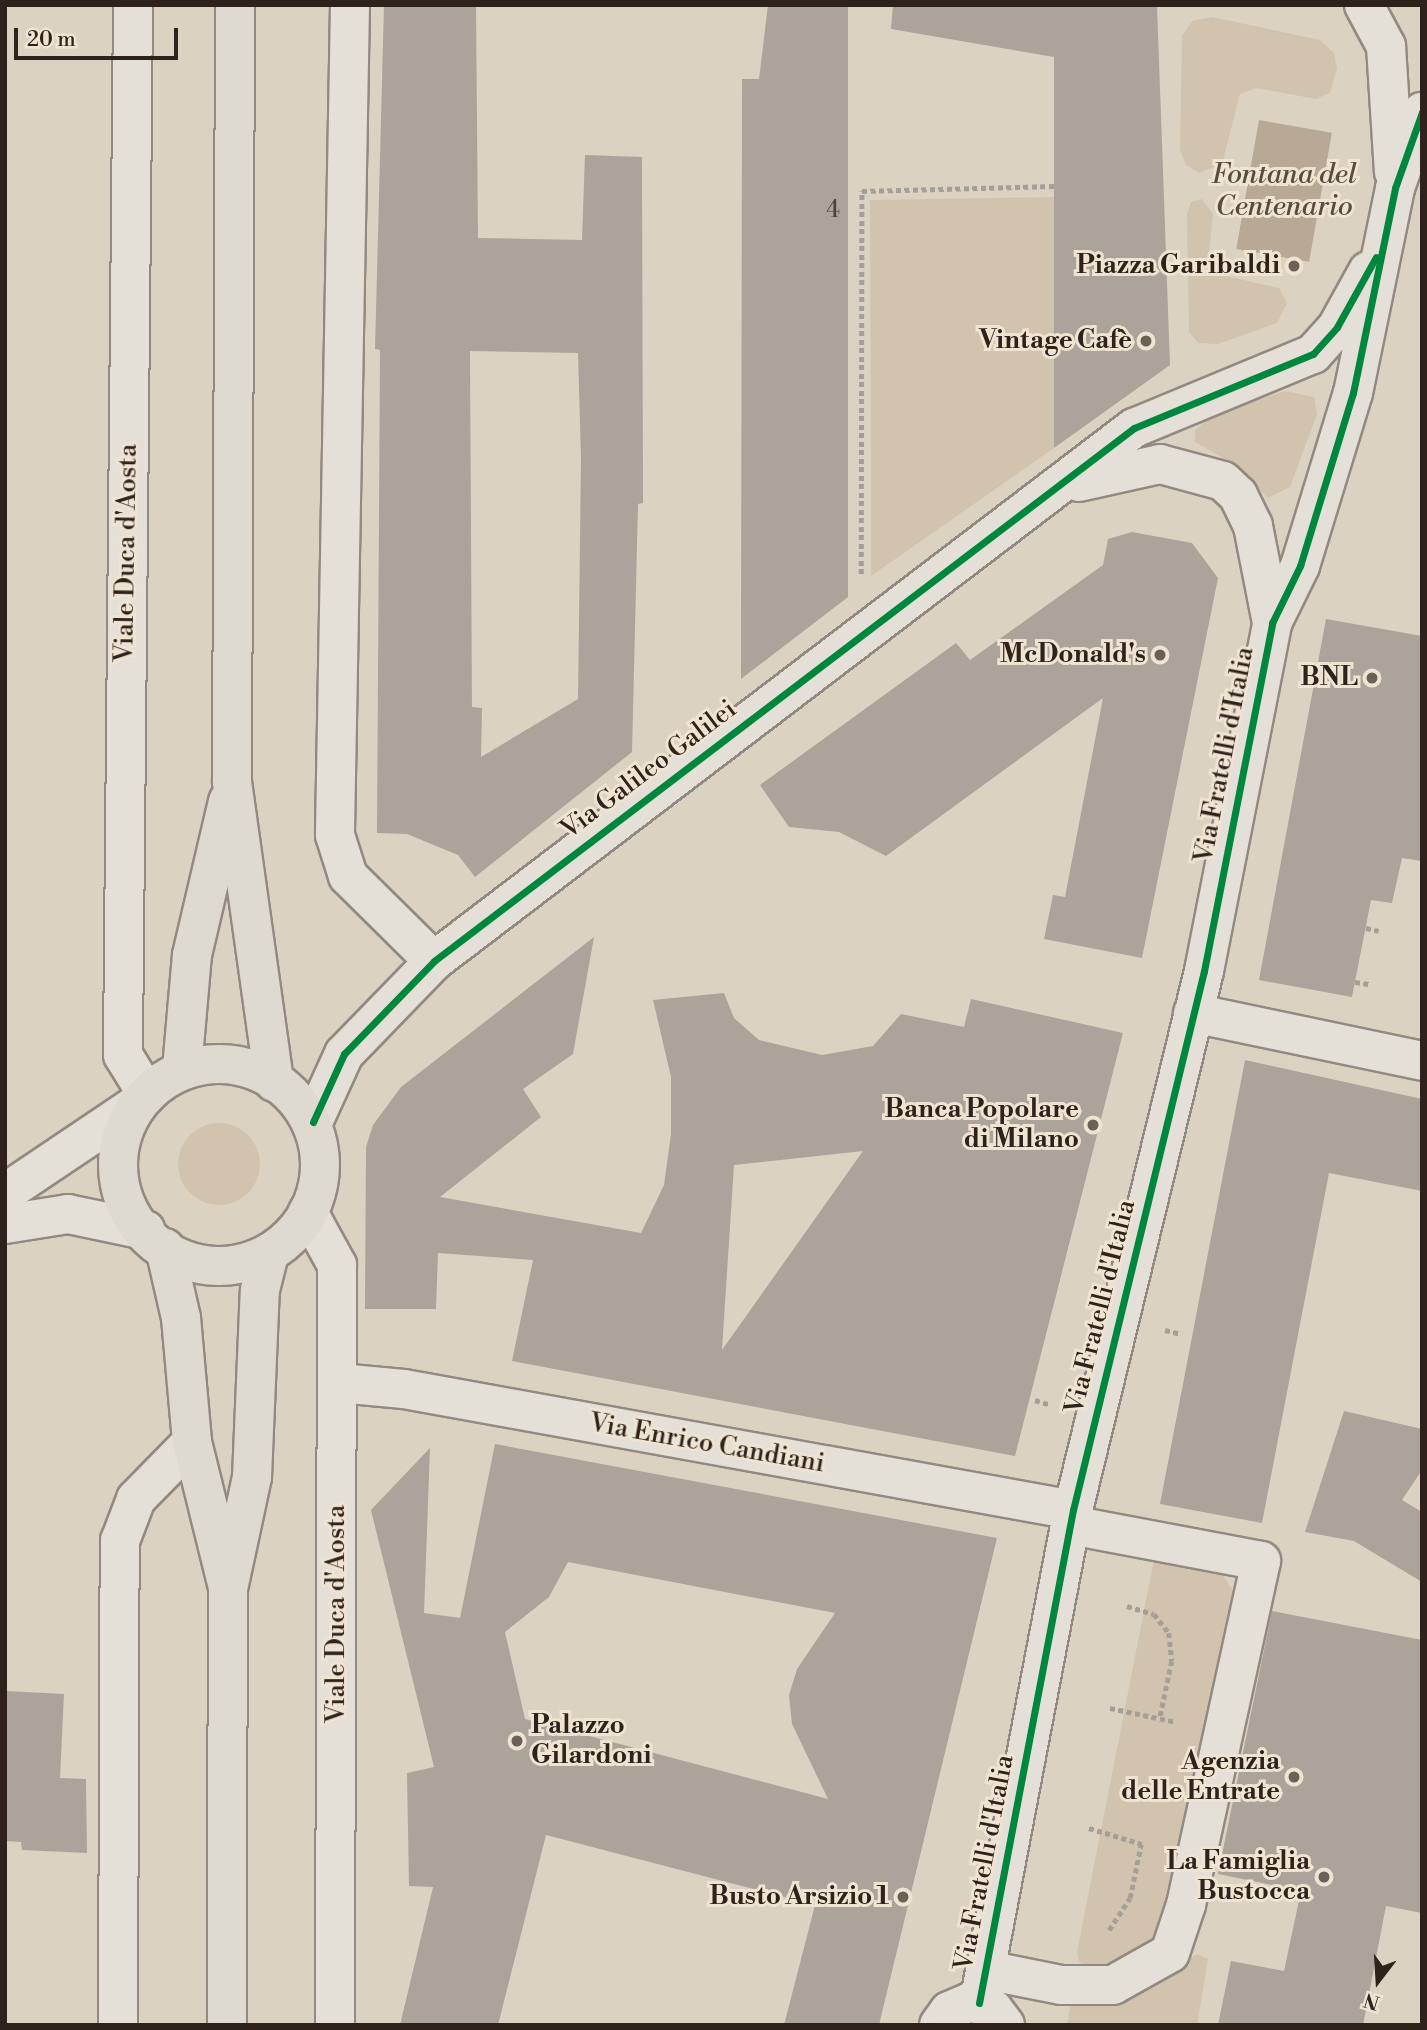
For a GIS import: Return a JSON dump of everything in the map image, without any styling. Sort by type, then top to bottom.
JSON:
[{"type":"main road","points":[[236,5],[232,782],[274,1082]]},
{"type":"main road","points":[[182,1069],[192,956],[232,782]]},
{"type":"main road","points":[[155,1239],[213,1265],[269,1255],[286,1244],[308,1212],[321,1170],[313,1122],[274,1082],[239,1069],[182,1069],[141,1099],[122,1129],[116,1171],[155,1239],[181,1318],[192,1442],[228,1588]]},
{"type":"main road","points":[[227,2025],[228,1588],[252,1477],[260,1290],[269,1255]]},
{"type":"street","name":"Viale Duca d'Aosta","points":[[132,5],[124,1055],[141,1099]]},
{"type":"street","points":[[350,5],[335,835],[348,876],[434,961]]},
{"type":"street","points":[[1364,5],[1386,46],[1395,188]]},
{"type":"street","points":[[1272,623],[1300,565],[1353,393],[1395,188],[1422,112]]},
{"type":"street","points":[[1054,492],[1154,416],[1284,371],[1313,354],[1337,327],[1385,242]]},
{"type":"street","points":[[1054,492],[1101,472],[1150,465],[1223,481],[1238,495],[1253,526],[1272,623]]},
{"type":"street","name":"Via Galileo Galilei","points":[[313,1122],[344,1054],[434,961],[1054,492]]},
{"type":"street","name":"Via Fratelli d'Italia","points":[[990,1999],[1072,1518],[1193,1013],[1272,623]]},
{"type":"street","points":[[1193,1013],[1422,1061]]},
{"type":"street","points":[[5,1193],[141,1099]]},
{"type":"street","name":"Viale Duca d'Aosta","points":[[308,1212],[337,1265],[339,1383],[335,2025]]},
{"type":"street","points":[[5,1224],[68,1214],[155,1239]]},
{"type":"street","name":"Via Enrico Candiani","points":[[339,1383],[404,1389],[1072,1518]]},
{"type":"street","points":[[118,2025],[120,1541],[136,1499],[192,1442]]},
{"type":"street","points":[[1072,1518],[1261,1561],[1180,1933],[1170,1953],[1128,1981]]},
{"type":"street","name":"Via Fratelli d'Italia","points":[[939,2025],[958,2005],[1061,1985],[1128,1981]]},
{"type":"path","points":[[861,582],[862,191],[1056,187]]},
{"type":"path","points":[[1366,928],[1379,931]]},
{"type":"path","points":[[1355,982],[1369,985]]},
{"type":"path","points":[[1127,1606],[1154,1614],[1169,1633],[1172,1661],[1160,1718]]},
{"type":"path","points":[[1110,1708],[1185,1724]]},
{"type":"path","points":[[1089,1828],[1152,1847]]},
{"type":"path","points":[[1128,1981],[1107,1935],[1129,1898],[1141,1844]]},
{"type":"shaded area","points":[[1212,17],[1320,40],[1334,53],[1337,69],[1330,93],[1316,99],[1256,88],[1240,94],[1222,164],[1199,173],[1186,165],[1180,150],[1182,36],[1192,21]]},
{"type":"shaded area","points":[[1056,197],[1054,448],[871,576],[870,200]]},
{"type":"shaded area","points":[[1202,199],[1213,214],[1208,262],[1213,273],[1279,288],[1287,303],[1277,323],[1218,344],[1198,343],[1189,332],[1187,214],[1191,202]]},
{"type":"shaded area","points":[[1285,391],[1314,397],[1317,414],[1290,487],[1268,498],[1234,464],[1195,442],[1195,430],[1214,414]]},
{"type":"shaded area","points":[[219,1123],[235,1126],[248,1135],[257,1148],[260,1164],[257,1180],[248,1193],[235,1202],[219,1205],[203,1202],[190,1193],[181,1180],[178,1164],[181,1148],[190,1135],[203,1126]]},
{"type":"shaded area","points":[[1154,1560],[1221,1573],[1236,1595],[1165,1935],[1118,1966],[1091,1967],[1079,1962],[1077,1952]]},
{"type":"shaded area","points":[[1197,1954],[1208,1959],[1197,2025],[1067,2025],[1071,2002],[1137,1996]]},
{"type":"water","name":"Fontana del Centenario","points":[[1259,120],[1332,133],[1309,262],[1236,249]]},
{"type":"building","points":[[384,5],[476,5],[478,238],[582,240],[585,155],[642,157],[643,503],[638,504],[632,752],[475,877],[458,855],[407,834],[377,833],[380,350],[375,349]],"holes":[[[470,351],[578,353],[581,458],[578,699],[481,757],[482,708],[472,707]]]},
{"type":"building","points":[[768,5],[848,5],[848,597],[741,679],[742,79],[759,79]]},
{"type":"building","points":[[893,5],[1157,5],[1170,365],[1054,448],[1054,57],[891,29]]},
{"type":"building","points":[[1132,532],[1192,543],[1218,578],[1142,958],[1044,939],[1053,895],[1065,897],[1103,698],[886,856],[839,832],[789,827],[760,785],[956,643],[970,660],[1103,565],[1108,539]]},
{"type":"building","points":[[1326,619],[1422,636],[1422,861],[1402,858],[1392,903],[1371,900],[1352,997],[1259,980]]},
{"type":"building","points":[[594,937],[573,1054],[523,1089],[541,1117],[440,1197],[641,1233],[664,1185],[671,1134],[671,1077],[653,1000],[724,993],[734,1018],[759,1040],[822,1055],[873,1046],[901,1014],[964,1027],[971,999],[1123,1033],[1015,1456],[512,1361],[533,1260],[438,1253],[436,1309],[365,1309],[366,1147],[373,1125],[401,1087]],"holes":[[[863,1151],[722,1350],[734,1165]]]},
{"type":"building","points":[[1245,1060],[1422,1099],[1422,1191],[1329,1173],[1262,1523],[1160,1504]]},
{"type":"building","points":[[1344,1411],[1422,1429],[1422,1470],[1402,1500],[1422,1512],[1422,1582],[1354,1541],[1305,1532]]},
{"type":"building","name":"Palazzo Gilardoni","points":[[495,1444],[997,1538],[879,2025],[784,2025],[815,1905],[546,1835],[498,2025],[400,2025],[433,1887],[409,1886],[407,1773],[434,1767],[371,1510],[430,1448],[424,1613],[460,1618]],"holes":[[[568,1562],[835,1613],[797,1669],[789,1695],[792,1724],[828,1799],[525,1719],[505,1632],[549,1597]]]},
{"type":"building","points":[[1272,1611],[1422,1640],[1422,1913],[1386,1906],[1363,2025],[1218,2025],[1231,1961],[1284,1971],[1301,1891],[1218,1874]]},
{"type":"building","points":[[5,1691],[64,1694],[60,1778],[86,1779],[87,1853],[22,1850],[21,1842],[5,1841]]},
{"type":"cycle path","points":[[979,2003],[1073,1510],[1204,971],[1272,623],[1300,566],[1353,393],[1395,188],[1422,112]]},
{"type":"cycle path","points":[[313,1122],[344,1054],[434,961],[1134,428],[1313,354],[1337,327],[1376,257]]},
{"type":"place","name":"Piazza Garibaldi","points":[[1294,266]]},
{"type":"place","name":"Vintage Cafè","points":[[1146,341]]},
{"type":"place","name":"McDonald's","points":[[1160,655]]},
{"type":"place","name":"BNL","points":[[1372,678]]},
{"type":"place","name":"Banca Popolare di Milano","points":[[1093,1125]]},
{"type":"place","name":"Palazzo Gilardoni","points":[[517,1741]]},
{"type":"place","name":"Agenzia delle Entrate","points":[[1294,1777]]},
{"type":"place","name":"La Famiglia Bustocca","points":[[1324,1877]]},
{"type":"place","name":"Busto Arsizio 1","points":[[903,1897]]}]
